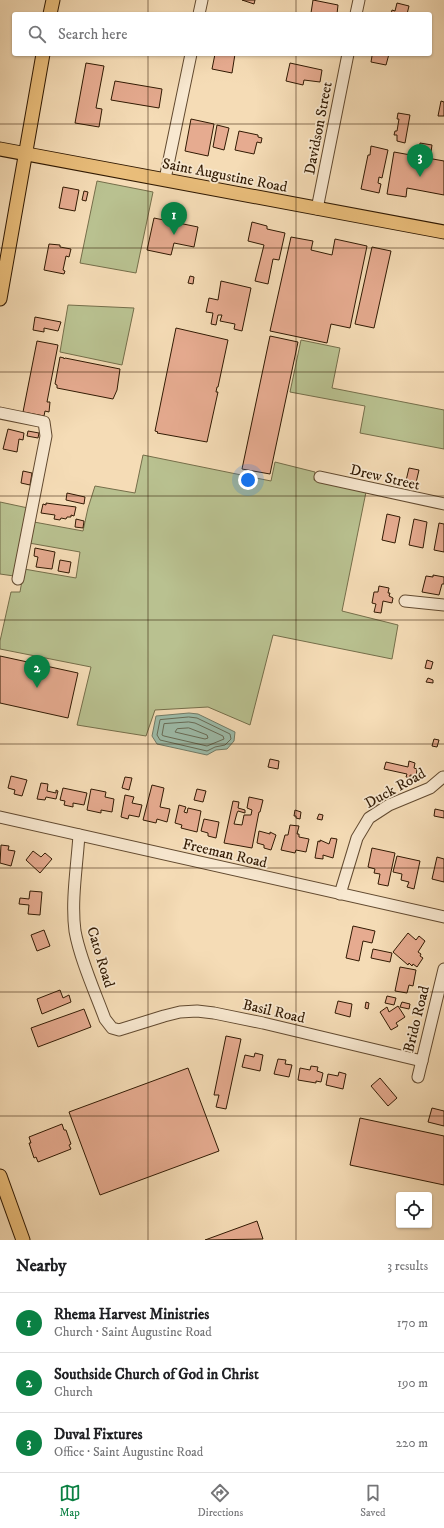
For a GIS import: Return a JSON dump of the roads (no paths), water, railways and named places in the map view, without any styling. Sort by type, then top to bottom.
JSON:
[{"type":"main road","points":[[50,12],[53,0]]},
{"type":"main road","points":[[0,299],[43,56]]},
{"type":"main road","name":"Saint Augustine Road","points":[[0,149],[444,232]]},
{"type":"main road","points":[[0,1176],[23,1240]]},
{"type":"street","points":[[199,12],[202,0]]},
{"type":"street","points":[[356,12],[359,0]]},
{"type":"street","points":[[165,180],[191,56]]},
{"type":"street","name":"Davidson Street","points":[[317,208],[348,56]]},
{"type":"street","points":[[0,413],[44,422],[46,436],[18,579]]},
{"type":"street","name":"Drew Street","points":[[320,477],[444,504]]},
{"type":"street","points":[[405,601],[444,605]]},
{"type":"street","name":"Duck Road","points":[[340,894],[357,838],[369,818],[389,805],[430,788],[443,777]]},
{"type":"street","name":"Freeman Road","points":[[0,818],[444,917]]},
{"type":"street","name":"Cato Road","points":[[79,836],[74,906],[75,931],[105,1019],[112,1028],[119,1030]]},
{"type":"street","name":"Brido Road","points":[[418,1077],[444,969]]},
{"type":"street","name":"Basil Road","points":[[119,1030],[180,1012],[197,1011],[263,1023],[422,1061]]},
{"type":"water","points":[[189,713],[198,714],[235,732],[234,741],[227,749],[216,750],[207,755],[157,744],[152,736],[156,716]]},
{"type":"place","name":"Duval Fixtures","points":[[420,177]]},
{"type":"place","name":"Rhema Harvest Ministries","points":[[174,235]]},
{"type":"place","name":"Southside Church of God in Christ","points":[[37,688]]}]
